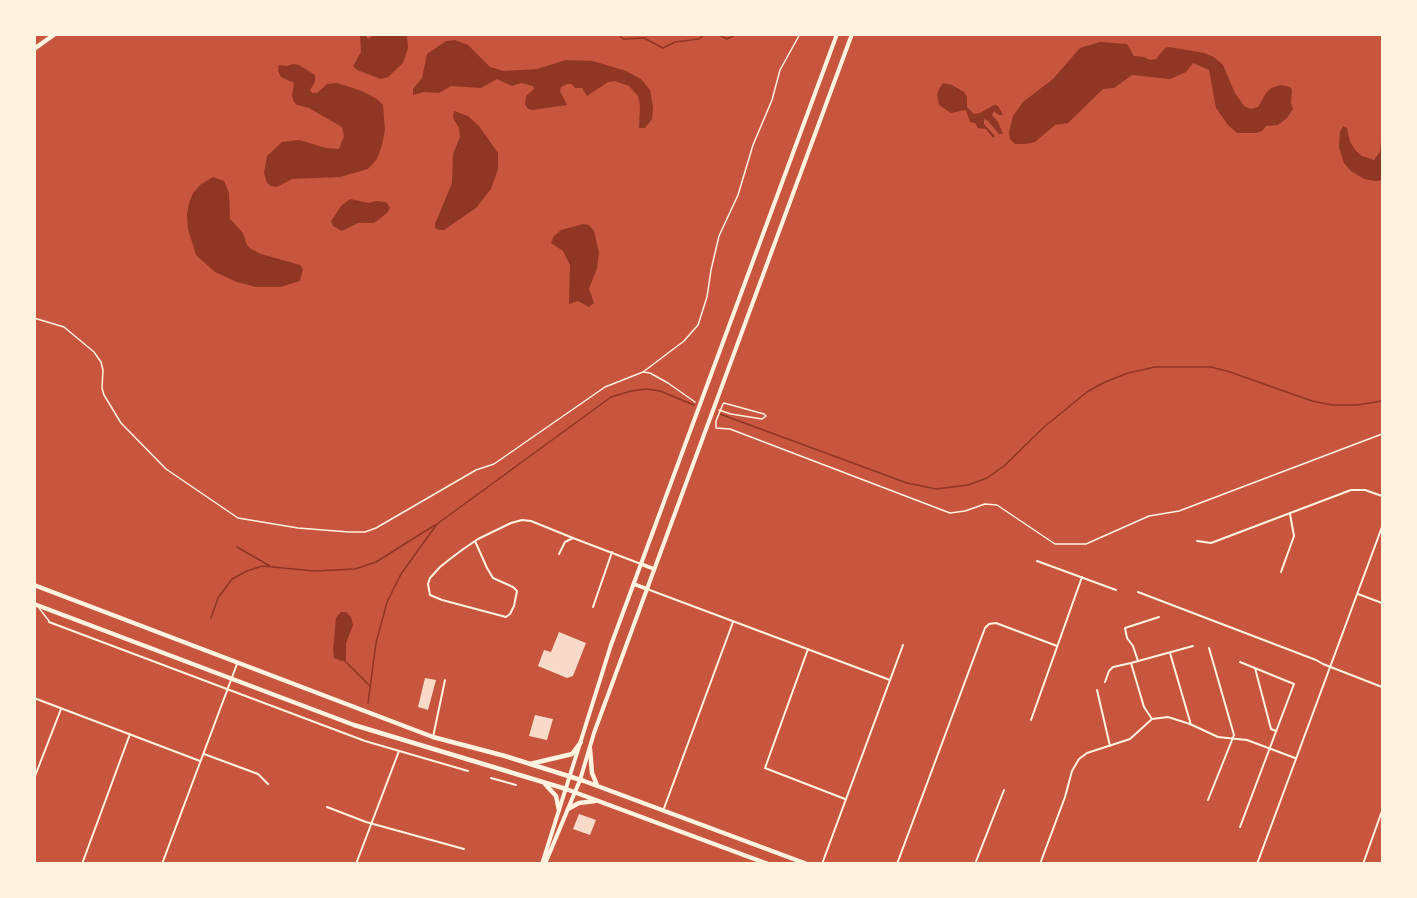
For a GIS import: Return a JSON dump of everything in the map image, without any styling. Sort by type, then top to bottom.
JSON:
[{"type":"highway","points":[[34,49],[55,34]]},
{"type":"highway","points":[[34,585],[434,737],[580,780],[807,864]]},
{"type":"highway","points":[[36,604],[354,725],[575,792],[768,864]]},
{"type":"highway","points":[[530,764],[572,754],[581,742]]},
{"type":"highway","points":[[590,749],[592,773],[597,786]]},
{"type":"highway","points":[[543,782],[556,796],[559,810]]},
{"type":"highway","points":[[568,809],[579,803],[597,801]]},
{"type":"main road","points":[[544,864],[611,645],[837,34]]},
{"type":"main road","points":[[544,864],[580,780],[654,569],[852,34]]},
{"type":"main road","points":[[641,564],[654,569]]},
{"type":"main road","points":[[634,584],[647,589]]},
{"type":"street","points":[[1197,541],[1211,543],[1351,490],[1365,490],[1383,496]]},
{"type":"street","points":[[1281,572],[1294,536],[1290,514]]},
{"type":"street","points":[[475,541],[494,578],[517,591],[514,606],[506,617],[442,600],[430,595],[428,590],[430,578],[440,567],[475,541],[497,528],[522,520],[531,521],[641,564]]},
{"type":"street","points":[[1257,864],[1383,527]]},
{"type":"street","points":[[559,554],[565,542],[573,538]]},
{"type":"street","points":[[593,607],[612,552]]},
{"type":"street","points":[[1037,561],[1116,590]]},
{"type":"street","points":[[1031,720],[1082,577]]},
{"type":"street","points":[[647,589],[890,680]]},
{"type":"street","points":[[1138,592],[1383,687]]},
{"type":"street","points":[[1358,594],[1383,603]]},
{"type":"street","points":[[1138,662],[1125,628],[1159,617]]},
{"type":"street","points":[[663,811],[734,621]]},
{"type":"street","points":[[49,622],[364,741],[468,771]]},
{"type":"street","points":[[897,864],[985,628],[989,624],[996,623],[1057,646]]},
{"type":"street","points":[[822,864],[903,645]]},
{"type":"street","points":[[1105,682],[1113,667],[1193,646]]},
{"type":"street","points":[[1208,800],[1233,738],[1209,648]]},
{"type":"street","points":[[808,650],[765,768],[845,799]]},
{"type":"street","points":[[1170,653],[1191,724]]},
{"type":"street","points":[[1240,662],[1294,684],[1240,827]]},
{"type":"street","points":[[162,864],[237,663]]},
{"type":"street","points":[[1131,663],[1144,707],[1152,718]]},
{"type":"street","points":[[1255,668],[1271,729],[1276,731]]},
{"type":"street","points":[[434,737],[445,680]]},
{"type":"street","points":[[1097,690],[1110,746]]},
{"type":"street","points":[[34,698],[200,761]]},
{"type":"street","points":[[36,789],[35,776],[61,708]]},
{"type":"street","points":[[1040,864],[1074,766],[1087,753],[1126,741],[1136,735],[1152,718],[1168,717],[1191,724],[1218,737],[1247,740],[1296,759]]},
{"type":"street","points":[[82,864],[130,734]]},
{"type":"street","points":[[356,864],[399,750]]},
{"type":"street","points":[[203,754],[258,774],[268,784]]},
{"type":"street","points":[[504,782],[507,772]]},
{"type":"street","points":[[491,778],[516,785]]},
{"type":"street","points":[[975,864],[1004,790]]},
{"type":"street","points":[[327,807],[464,849]]},
{"type":"street","points":[[1363,864],[1383,811]]},
{"type":"lane","points":[[36,604],[49,622]]},
{"type":"path","points":[[34,318],[64,327],[94,352],[103,370],[104,395],[121,423],[176,476],[238,518],[298,528],[366,532],[476,470],[494,464],[605,387],[643,372],[684,341],[698,326],[707,297],[719,236],[738,195],[753,145],[772,100],[780,70],[789,50],[800,34]]},
{"type":"path","points":[[643,372],[650,373],[668,383],[694,402]]},
{"type":"path","points":[[718,410],[762,419],[766,416],[724,403],[723,404],[715,426],[716,428],[730,429],[951,513],[965,512],[985,504],[997,505],[1055,544],[1086,544],[1149,516],[1179,511],[1199,504],[1383,434]]},
{"type":"shaded area","points":[[360,35],[365,35],[368,39],[374,35],[407,35],[408,48],[403,63],[388,77],[381,79],[357,70],[353,66],[361,52]]},
{"type":"shaded area","points":[[455,40],[468,45],[490,67],[504,71],[537,69],[566,60],[593,61],[626,71],[641,79],[650,90],[653,107],[652,119],[645,128],[639,128],[638,96],[629,86],[615,81],[608,82],[587,96],[582,88],[575,88],[572,84],[567,84],[561,87],[560,91],[567,105],[533,110],[528,109],[525,104],[526,96],[534,89],[533,86],[521,83],[512,86],[497,79],[481,88],[451,86],[439,93],[424,92],[413,95],[413,89],[422,78],[427,54],[446,41]]},
{"type":"shaded area","points":[[1100,42],[1127,44],[1134,56],[1150,60],[1156,59],[1165,48],[1169,47],[1204,53],[1214,57],[1223,65],[1235,93],[1244,106],[1251,109],[1258,107],[1271,88],[1281,85],[1290,87],[1292,90],[1293,109],[1278,125],[1266,126],[1262,131],[1256,133],[1237,133],[1216,108],[1209,70],[1193,63],[1186,72],[1170,79],[1132,75],[1114,88],[1103,89],[1068,123],[1055,125],[1035,142],[1015,144],[1010,139],[1009,132],[1013,116],[1023,102],[1053,79],[1080,48]]},
{"type":"shaded area","points":[[293,64],[315,75],[315,82],[310,90],[312,93],[317,93],[327,84],[337,83],[362,91],[383,105],[385,130],[382,145],[377,159],[368,169],[340,177],[292,179],[277,187],[267,183],[264,173],[267,156],[282,142],[299,140],[326,148],[339,149],[344,136],[342,127],[294,102],[292,96],[294,83],[281,77],[278,71],[279,65]]},
{"type":"shaded area","points":[[943,83],[964,92],[967,97],[967,107],[974,114],[994,105],[998,106],[1003,115],[994,111],[992,115],[1003,134],[999,134],[984,119],[984,124],[995,136],[993,138],[986,129],[978,128],[975,123],[970,122],[966,110],[951,113],[939,105],[937,95]]},
{"type":"shaded area","points":[[454,111],[468,116],[479,126],[498,153],[498,169],[491,189],[476,208],[444,230],[439,230],[435,228],[435,224],[452,183],[453,154],[460,137],[459,128],[453,118]]},
{"type":"shaded area","points":[[1343,126],[1347,128],[1350,142],[1356,151],[1374,160],[1380,152],[1382,134],[1382,180],[1364,179],[1351,171],[1344,163],[1339,147],[1340,132]]},
{"type":"shaded area","points":[[213,177],[224,181],[229,193],[230,219],[243,233],[247,245],[261,254],[300,265],[303,269],[300,281],[280,287],[256,287],[237,282],[215,272],[196,255],[188,229],[189,203],[193,193],[200,185]]},
{"type":"shaded area","points":[[350,199],[369,203],[386,202],[390,208],[374,223],[358,223],[342,231],[333,226],[331,221],[342,205]]},
{"type":"shaded area","points":[[583,224],[589,225],[594,231],[599,253],[597,268],[589,289],[594,303],[589,307],[578,301],[569,304],[570,265],[563,251],[551,243],[554,236],[561,230]]},
{"type":"shaded area","points":[[341,612],[346,612],[351,617],[353,625],[346,643],[346,660],[342,661],[334,658],[333,650],[336,618]]},
{"type":"building","points":[[559,632],[586,643],[573,676],[567,678],[538,666],[544,650],[551,652]]},
{"type":"building","points":[[425,678],[436,680],[428,710],[418,707]]},
{"type":"building","points":[[535,715],[553,719],[547,740],[529,736]]},
{"type":"building","points":[[579,814],[596,820],[590,835],[573,829]]},
{"type":"waterway","points":[[618,34],[623,39],[644,38],[663,48],[675,42],[699,39],[705,34]]},
{"type":"waterway","points":[[718,34],[727,39],[737,34]]},
{"type":"waterway","points":[[720,414],[907,483],[936,489],[968,485],[987,478],[1004,466],[1044,427],[1087,392],[1128,373],[1155,367],[1211,367],[1312,401],[1332,405],[1357,405],[1382,401]]},
{"type":"waterway","points":[[368,703],[376,643],[387,602],[401,574],[437,524],[611,397],[647,389],[660,391],[694,405]]},
{"type":"waterway","points":[[211,618],[218,598],[232,579],[247,571],[262,566],[315,571],[355,569],[376,562],[435,525]]},
{"type":"waterway","points":[[237,547],[270,566]]},
{"type":"waterway","points":[[344,660],[369,685]]}]
